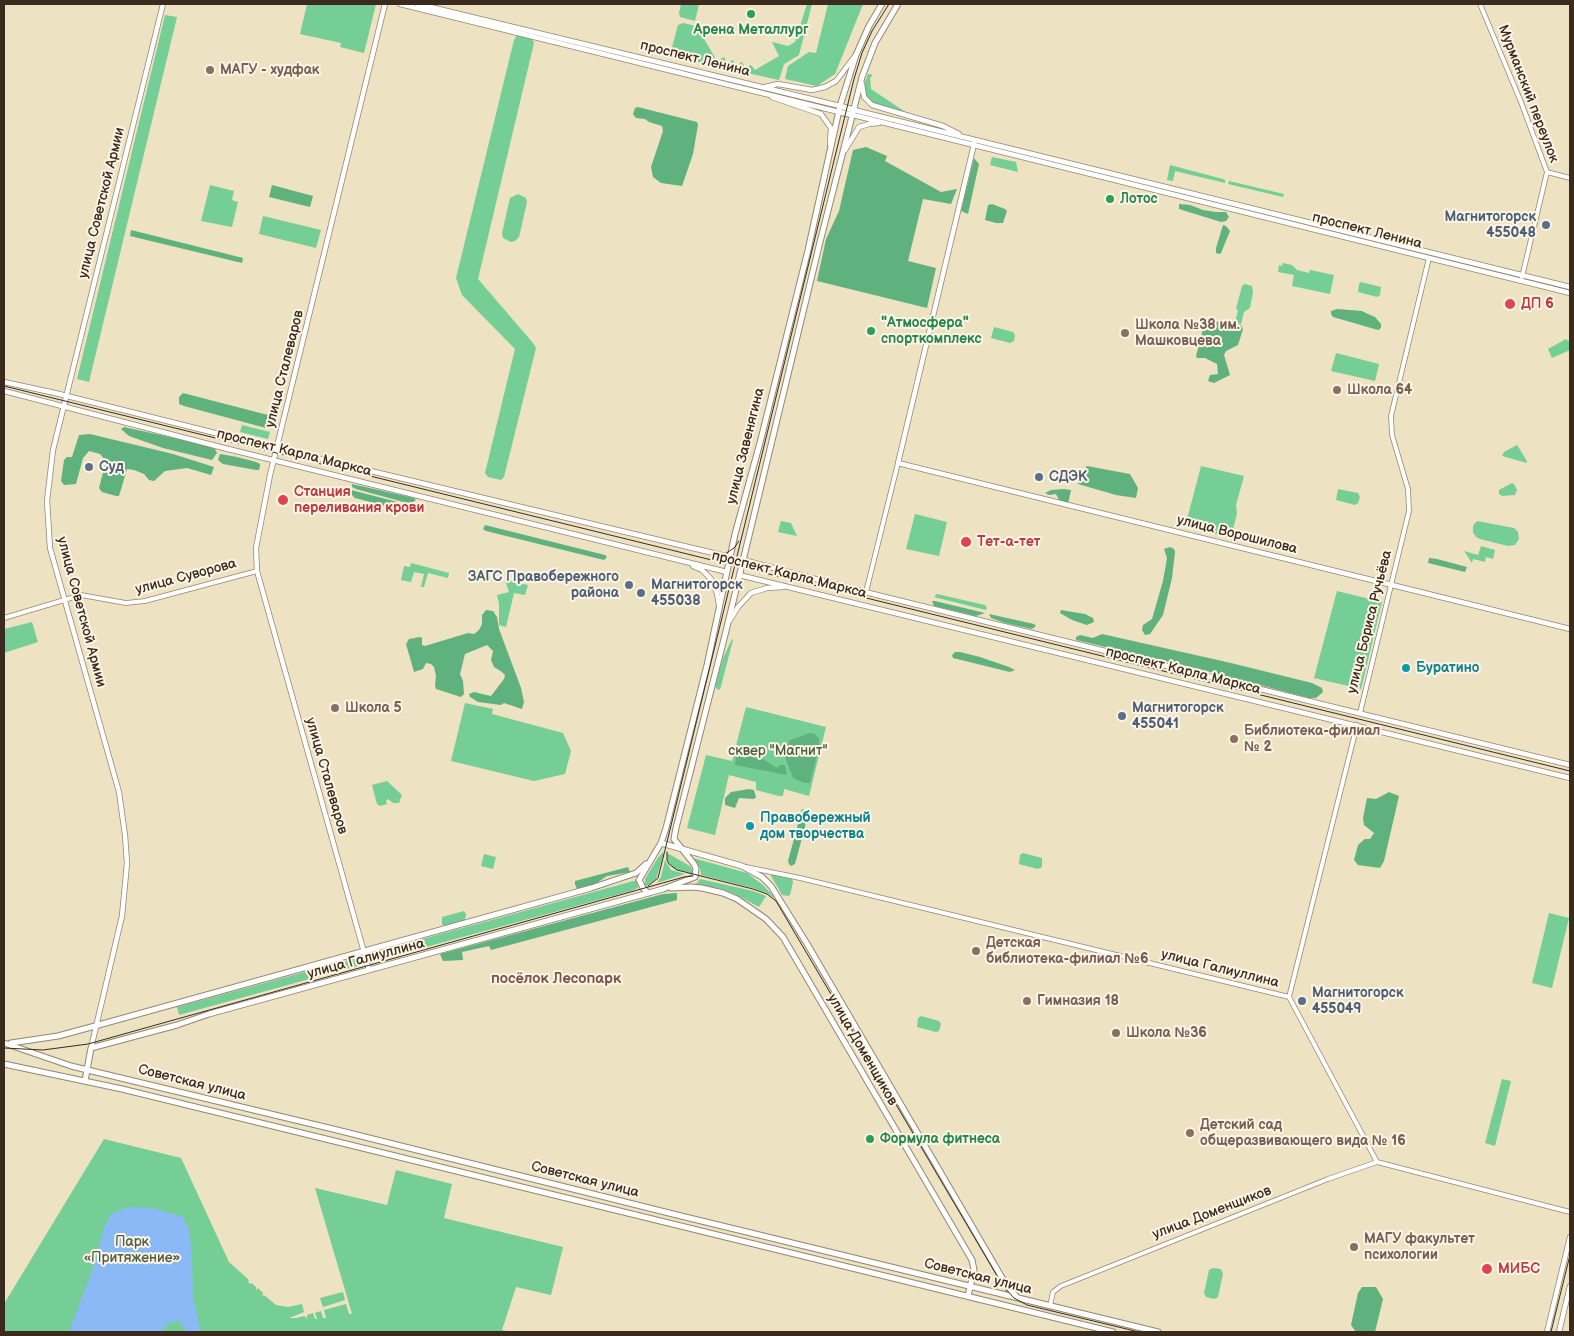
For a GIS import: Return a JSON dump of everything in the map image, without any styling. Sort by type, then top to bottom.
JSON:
[{"type":"main road","name":"улица Советской Армии","points":[[85,1081],[95,1026],[122,916],[127,863],[119,792],[50,548],[47,501],[50,465],[162,4]]},
{"type":"main road","name":"улица Сталеваров","points":[[369,970],[257,571],[257,540],[274,459],[385,4]]},
{"type":"main road","name":"проспект Ленина","points":[[400,4],[763,90],[782,102],[821,114],[831,128],[830,150]]},
{"type":"main road","name":"проспект Ленина","points":[[418,4],[839,109],[975,140],[1570,293]]},
{"type":"main road","name":"улица Завенягина","points":[[660,843],[698,702],[730,557],[808,250],[839,109],[856,55],[869,26],[882,4]]},
{"type":"main road","name":"улица Завенягина","points":[[681,849],[674,839],[676,828],[862,77],[875,43],[898,4]]},
{"type":"main road","name":"улица Завенягина","points":[[763,90],[778,84],[812,90],[825,87],[836,81],[856,55]]},
{"type":"main road","name":"проспект Ленина","points":[[862,77],[864,96],[872,105],[942,126],[967,138]]},
{"type":"main road","name":"проспект Ленина","points":[[854,112],[888,123],[973,145],[1431,251],[1570,287]]},
{"type":"main road","name":"улица Завенягина","points":[[843,153],[859,127],[869,124],[888,123]]},
{"type":"main road","points":[[898,463],[975,140]]},
{"type":"main road","name":"улица Бориса Ручьёва","points":[[1429,258],[1431,251]]},
{"type":"main road","name":"проспект Карла Маркса","points":[[4,382],[743,560],[1570,765]]},
{"type":"main road","name":"проспект Карла Маркса","points":[[4,391],[685,562],[1570,778]]},
{"type":"main road","name":"улица Ворошилова","points":[[898,463],[1570,629]]},
{"type":"main road","points":[[685,562],[702,570],[711,579],[717,593],[719,607]]},
{"type":"main road","points":[[728,624],[738,607],[751,593],[767,588],[786,586]]},
{"type":"main road","name":"улица Бориса Ручьёва","points":[[1357,726],[1360,713]]},
{"type":"main road","name":"улица Галиуллина","points":[[648,893],[639,880],[660,843],[742,866]]},
{"type":"main road","name":"улица Галиуллина","points":[[91,1048],[664,889],[695,877],[696,868],[694,864],[681,849]]},
{"type":"main road","name":"улица Галиуллина","points":[[95,1026],[592,888],[636,873],[649,862]]},
{"type":"main road","name":"улица Доменщиков","points":[[742,866],[766,881],[777,894],[1004,1282],[1019,1298]]},
{"type":"main road","name":"улица Доменщиков","points":[[664,889],[691,887],[723,893],[751,907],[778,931],[787,943],[972,1260],[974,1270],[968,1296]]},
{"type":"main road","name":"Советская улица","points":[[6,1043],[49,1038],[95,1026]]},
{"type":"main road","name":"Советская улица","points":[[6,1043],[71,1066],[1158,1332]]},
{"type":"main road","name":"Советская улица","points":[[4,1064],[85,1081],[336,1141],[1113,1332]]},
{"type":"main road","points":[[4,1070],[15,1067]]},
{"type":"main road","points":[[336,1141],[338,1130]]},
{"type":"main road","points":[[601,1207],[604,1196]]},
{"type":"main road","points":[[1547,1332],[1570,1237]]},
{"type":"main road","points":[[1559,1332],[1570,1286]]},
{"type":"main road","name":"улица Доменщиков","points":[[1047,1316],[1050,1306]]},
{"type":"street","name":"Мурманский переулок","points":[[1480,4],[1515,87],[1547,172],[1521,281]]},
{"type":"street","points":[[1547,172],[1570,178]]},
{"type":"street","name":"улица Бориса Ручьёва","points":[[1360,713],[1409,511],[1408,488],[1392,435],[1390,416],[1429,258]]},
{"type":"street","points":[[866,592],[898,463]]},
{"type":"street","name":"улица Суворова","points":[[4,618],[81,595],[133,603],[257,571]]},
{"type":"street","name":"улица Бориса Ручьёва","points":[[1289,997],[1357,726]]},
{"type":"street","name":"улица Галиуллина","points":[[742,866],[1289,997],[1377,1162]]},
{"type":"street","points":[[766,881],[769,871]]},
{"type":"street","points":[[1377,1162],[1570,1212]]},
{"type":"street","name":"улица Доменщиков","points":[[1050,1306],[1053,1292],[1061,1286],[1328,1179],[1377,1162]]},
{"type":"green space","points":[[307,4],[376,4],[364,53],[340,47],[341,43],[300,34]]},
{"type":"green space","points":[[681,4],[699,4],[695,21],[680,17]]},
{"type":"green space","points":[[807,4],[812,4],[799,55],[784,64],[779,80],[680,58],[681,53],[671,51],[678,25],[683,23],[705,28],[708,33],[703,37],[717,61],[724,57],[727,63],[733,60],[736,66],[742,62],[745,68],[751,65],[755,70],[779,56],[772,42],[788,46],[795,42]]},
{"type":"green space","points":[[828,4],[863,4],[835,74],[817,86],[785,79],[788,66],[809,52],[816,53]]},
{"type":"green space","points":[[165,15],[177,17],[89,382],[77,379]]},
{"type":"green space","points":[[517,35],[532,39],[534,43],[478,279],[536,348],[504,477],[501,480],[488,477],[485,473],[515,349],[462,295],[456,278],[514,40]]},
{"type":"green space","points":[[868,74],[872,76],[870,78],[871,89],[907,113],[874,104],[868,100],[864,85]]},
{"type":"green space","points":[[638,107],[697,122],[693,154],[682,186],[661,183],[653,177],[651,167],[663,131],[662,126],[645,119],[636,118],[633,114],[635,108]]},
{"type":"green space","points":[[866,147],[887,156],[885,161],[941,192],[957,189],[951,204],[923,199],[908,261],[936,268],[927,308],[817,281],[826,239],[839,211],[853,150]]},
{"type":"green space","points":[[992,157],[1016,162],[1018,172],[990,165]]},
{"type":"green space","points":[[974,158],[979,164],[968,214],[961,211]]},
{"type":"green space","points":[[1170,165],[1223,179],[1225,183],[1175,171],[1173,181],[1167,180]]},
{"type":"green space","points":[[1229,181],[1284,194],[1283,197],[1228,184]]},
{"type":"green space","points":[[210,185],[234,191],[232,200],[238,202],[232,227],[201,221]]},
{"type":"green space","points":[[272,185],[313,196],[310,207],[269,197]]},
{"type":"green space","points":[[518,194],[526,198],[527,202],[519,237],[511,242],[503,238],[502,233],[510,198]]},
{"type":"green space","points":[[992,204],[1007,211],[1003,223],[985,220],[988,205]]},
{"type":"green space","points":[[1179,204],[1190,205],[1203,210],[1226,212],[1229,217],[1226,221],[1221,222],[1179,209]]},
{"type":"green space","points":[[263,216],[321,230],[316,248],[259,234]]},
{"type":"green space","points":[[1223,225],[1230,231],[1219,254],[1216,253],[1216,248]]},
{"type":"green space","points":[[131,230],[243,258],[242,263],[130,236]]},
{"type":"green space","points":[[1283,263],[1292,265],[1297,270],[1309,273],[1310,270],[1334,275],[1330,294],[1292,286],[1294,275],[1278,272],[1279,265],[1282,266]]},
{"type":"green space","points":[[1361,282],[1381,287],[1380,295],[1377,297],[1358,292]]},
{"type":"green space","points":[[1245,284],[1252,286],[1253,292],[1250,308],[1244,312],[1241,324],[1235,322],[1238,310],[1236,309],[1242,286]]},
{"type":"green space","points":[[1337,309],[1362,311],[1375,317],[1381,324],[1381,328],[1378,330],[1333,317],[1331,311]]},
{"type":"green space","points":[[1211,320],[1231,326],[1233,323],[1241,325],[1243,329],[1238,345],[1226,351],[1224,355],[1230,375],[1214,383],[1208,381],[1210,375],[1218,374],[1217,364],[1205,358],[1197,358],[1196,356],[1204,325]]},
{"type":"green space","points":[[994,327],[1013,332],[1015,335],[1014,341],[1010,343],[991,338]]},
{"type":"green space","points":[[1566,339],[1570,342],[1570,350],[1552,358],[1548,349]]},
{"type":"green space","points":[[1336,353],[1379,364],[1375,381],[1331,371]]},
{"type":"green space","points":[[183,393],[270,415],[273,422],[270,427],[266,428],[184,406],[179,404],[179,397]]},
{"type":"green space","points":[[242,425],[270,432],[268,439],[240,432]]},
{"type":"green space","points":[[124,427],[201,444],[215,449],[217,453],[212,460],[163,448],[129,436],[121,429]]},
{"type":"green space","points":[[90,434],[173,454],[214,467],[211,475],[187,468],[165,471],[154,481],[149,480],[144,474],[127,469],[119,496],[116,496],[102,492],[99,488],[106,461],[100,454],[89,451],[83,458],[76,484],[64,485],[61,481],[64,460],[67,457],[72,457],[79,435]]},
{"type":"green space","points":[[1517,445],[1527,463],[1502,456],[1504,452]]},
{"type":"green space","points":[[220,454],[256,462],[260,464],[259,470],[223,464],[218,460]]},
{"type":"green space","points":[[1087,466],[1130,474],[1138,488],[1136,498],[1116,495],[1078,484],[1079,476]]},
{"type":"green space","points":[[1201,466],[1244,476],[1236,505],[1237,513],[1231,538],[1185,527]]},
{"type":"green space","points":[[1512,483],[1517,490],[1515,495],[1502,496],[1499,494],[1499,490]]},
{"type":"green space","points":[[352,484],[416,500],[411,504],[356,489],[352,487]]},
{"type":"green space","points":[[1338,489],[1358,493],[1360,497],[1358,503],[1355,505],[1336,500]]},
{"type":"green space","points":[[351,490],[420,508],[418,513],[405,511],[355,498],[349,492]]},
{"type":"green space","points":[[1051,490],[1071,490],[1068,504],[1060,502],[1056,494],[1049,495],[1045,493]]},
{"type":"green space","points":[[915,514],[947,522],[939,556],[906,549]]},
{"type":"green space","points":[[781,521],[791,523],[797,536],[778,532]]},
{"type":"green space","points":[[1477,521],[1514,528],[1518,532],[1519,539],[1515,545],[1508,546],[1480,539],[1473,533],[1473,526]]},
{"type":"green space","points":[[485,525],[607,557],[604,560],[486,531],[483,529]]},
{"type":"green space","points":[[1481,546],[1495,550],[1493,559],[1486,557],[1485,562],[1473,559],[1472,563],[1464,551],[1478,555]]},
{"type":"green space","points":[[1170,547],[1175,552],[1172,578],[1163,615],[1150,634],[1145,635],[1142,630],[1143,625],[1152,619],[1163,581],[1167,558],[1164,549]]},
{"type":"green space","points":[[1429,558],[1467,567],[1465,572],[1428,563]]},
{"type":"green space","points":[[411,563],[449,573],[448,578],[428,573],[424,587],[421,587],[424,574],[414,572],[411,582],[401,580],[404,566],[410,567]]},
{"type":"green space","points":[[505,580],[528,585],[525,595],[514,593],[506,627],[499,625],[497,595],[509,592]]},
{"type":"green space","points":[[1337,591],[1382,602],[1361,689],[1314,678]]},
{"type":"green space","points":[[937,594],[985,605],[987,608],[986,610],[934,597]]},
{"type":"green space","points":[[932,601],[985,613],[976,616],[934,606]]},
{"type":"green space","points":[[486,610],[493,611],[497,617],[499,629],[521,688],[524,702],[522,709],[504,703],[501,705],[478,702],[470,697],[469,694],[474,692],[491,696],[504,679],[505,675],[494,667],[491,660],[493,651],[487,645],[465,654],[460,674],[463,681],[464,694],[461,697],[436,689],[436,676],[434,667],[431,664],[426,663],[423,669],[414,672],[406,644],[409,639],[420,637],[422,638],[422,645],[425,646],[468,633],[474,634],[482,624],[482,615]]},
{"type":"green space","points":[[1061,610],[1085,614],[1093,618],[1094,622],[1087,625],[1072,620],[1060,613]]},
{"type":"green space","points":[[989,614],[1036,626],[1032,629],[1005,623],[991,618]]},
{"type":"green space","points":[[32,622],[38,642],[4,653],[4,629]]},
{"type":"green space","points":[[1102,634],[1312,683],[1322,688],[1323,692],[1316,698],[1309,698],[1195,668],[1076,640],[1076,637],[1080,635],[1093,638]]},
{"type":"green space","points":[[732,639],[720,690],[715,686],[723,658]]},
{"type":"green space","points":[[955,652],[980,657],[1015,670],[1010,672],[953,658],[952,655]]},
{"type":"green space","points":[[465,703],[493,709],[492,714],[563,733],[571,751],[565,774],[534,781],[451,761]]},
{"type":"green space","name":"сквер \"Магнит\"","points":[[746,707],[826,727],[809,796],[784,789],[783,796],[756,790],[756,782],[729,775],[715,835],[687,828],[706,755],[732,761]]},
{"type":"green space","points":[[810,733],[815,734],[819,739],[819,747],[810,783],[804,783],[793,778],[783,752],[790,740]]},
{"type":"green space","points":[[745,747],[750,751],[750,756],[763,759],[777,768],[780,765],[785,765],[787,775],[735,765],[737,751]]},
{"type":"green space","points":[[387,781],[402,795],[399,803],[393,803],[388,799],[386,801],[387,804],[380,806],[377,804],[372,785]]},
{"type":"green space","points":[[754,790],[756,797],[754,799],[739,798],[735,808],[725,805],[725,798],[731,792]]},
{"type":"green space","points":[[1389,792],[1399,796],[1384,861],[1380,868],[1358,865],[1354,860],[1358,845],[1365,839],[1370,839],[1374,833],[1364,825],[1363,818],[1367,798],[1376,799]]},
{"type":"green space","points":[[802,809],[807,811],[805,827],[795,864],[791,866],[788,861]]},
{"type":"green space","points":[[663,852],[656,879],[645,887],[645,879]]},
{"type":"green space","points":[[667,853],[690,866],[695,874],[674,869],[667,860]]},
{"type":"green space","points":[[1023,853],[1042,858],[1042,867],[1038,869],[1019,864],[1020,855]]},
{"type":"green space","points":[[484,854],[496,857],[493,869],[481,866]]},
{"type":"green space","points":[[693,858],[747,873],[763,885],[777,900],[767,893],[753,888],[701,875],[700,868]]},
{"type":"green space","points":[[665,860],[671,870],[685,874],[657,883],[661,877]]},
{"type":"green space","points":[[628,867],[630,872],[607,876],[595,884],[577,889],[575,884],[575,881]]},
{"type":"green space","points":[[773,874],[792,879],[790,895],[782,895],[771,876]]},
{"type":"green space","points":[[700,879],[753,891],[766,896],[759,907],[722,889],[696,884]]},
{"type":"green space","points":[[637,880],[638,888],[631,891],[370,961],[371,954],[375,952]]},
{"type":"green space","points":[[677,893],[677,900],[491,950],[489,946],[462,952],[463,960],[443,961],[440,954],[663,894]]},
{"type":"green space","points":[[464,911],[466,914],[465,920],[442,925],[442,917]]},
{"type":"green space","points":[[1549,913],[1569,918],[1552,988],[1532,983]]},
{"type":"green space","points":[[360,958],[364,964],[179,1015],[177,1007]]},
{"type":"green space","points":[[921,1016],[939,1021],[941,1024],[939,1031],[936,1032],[917,1027],[918,1018]]},
{"type":"green space","points":[[1502,1079],[1511,1081],[1495,1146],[1485,1143]]},
{"type":"green space","name":"Парк «Притяжение»","points":[[104,1139],[181,1158],[229,1262],[249,1280],[250,1284],[256,1287],[256,1290],[258,1288],[263,1293],[262,1296],[264,1295],[276,1305],[288,1307],[302,1304],[304,1312],[289,1318],[305,1316],[307,1319],[307,1315],[313,1313],[315,1319],[317,1319],[315,1313],[321,1311],[323,1318],[326,1318],[324,1310],[346,1304],[349,1314],[352,1314],[315,1188],[387,1205],[396,1170],[452,1184],[444,1218],[563,1247],[551,1295],[516,1287],[502,1330],[512,1332],[4,1332],[4,1304]]},
{"type":"green space","points":[[1213,1268],[1221,1269],[1223,1274],[1218,1297],[1214,1299],[1206,1297],[1204,1293],[1209,1270]]},
{"type":"green space","points":[[1362,1287],[1376,1287],[1383,1299],[1375,1332],[1356,1332],[1351,1325],[1358,1293]]},
{"type":"green space","points":[[343,1292],[345,1300],[323,1307],[320,1298]]},
{"type":"water","points":[[129,1207],[152,1208],[183,1217],[189,1229],[192,1254],[193,1298],[201,1332],[186,1332],[178,1320],[166,1325],[162,1332],[69,1332],[92,1271],[105,1225],[112,1213]]},
{"type":"tram line","points":[[648,886],[658,878],[854,79],[862,53],[872,31],[889,4]]},
{"type":"tram line","points":[[4,386],[1570,771]]},
{"type":"tram line","points":[[711,559],[719,558],[734,548],[739,541]]},
{"type":"tram line","points":[[667,852],[669,864],[677,870],[753,889],[767,894],[776,901],[1003,1286],[1014,1298],[1027,1305],[1139,1332]]},
{"type":"tram line","points":[[4,1048],[43,1050],[88,1044],[693,876]]},
{"type":"tram line","points":[[1551,1332],[1570,1255]]},
{"type":"place","name":"Арена Металлург","points":[[751,14]]},
{"type":"place","name":"МАГУ - худфак","points":[[210,70]]},
{"type":"place","name":"Лотос","points":[[1110,199]]},
{"type":"place","name":"Магнитогорск 455048","points":[[1546,225]]},
{"type":"place","name":"ДП 6","points":[[1510,304]]},
{"type":"place","name":"\"Атмосфера\" спорткомплекс","points":[[871,331]]},
{"type":"place","name":"Школа №38 им. Машковцева","points":[[1125,333]]},
{"type":"place","name":"Школа 64","points":[[1337,390]]},
{"type":"place","name":"Суд","points":[[89,467]]},
{"type":"place","name":"СДЭК","points":[[1039,477]]},
{"type":"place","name":"Станция переливания крови","points":[[283,500]]},
{"type":"place","name":"Тет-а-тет","points":[[966,542]]},
{"type":"place","name":"ЗАГС Правобережного района","points":[[629,585]]},
{"type":"place","name":"Магнитогорск 455038","points":[[641,593]]},
{"type":"place","name":"Буратино","points":[[1406,668]]},
{"type":"place","name":"Школа 5","points":[[335,708]]},
{"type":"place","name":"Магнитогорск 455041","points":[[1122,716]]},
{"type":"place","name":"Библиотека-филиал № 2","points":[[1234,739]]},
{"type":"place","name":"Правобережный дом творчества","points":[[750,826]]},
{"type":"place","name":"Детская библиотека-филиал №6","points":[[976,951]]},
{"type":"place","name":"Гимназия 18","points":[[1027,1001]]},
{"type":"place","name":"Магнитогорск 455049","points":[[1302,1001]]},
{"type":"place","name":"Школа №36","points":[[1116,1033]]},
{"type":"place","name":"Детский сад общеразвивающего вида № 16","points":[[1190,1133]]},
{"type":"place","name":"Формула фитнеса","points":[[870,1139]]},
{"type":"place","name":"МАГУ факультет психологии","points":[[1354,1247]]},
{"type":"place","name":"МИБС","points":[[1487,1269]]},
{"type":"district","name":"посёлок Лесопарк","points":[[556,979]]}]
